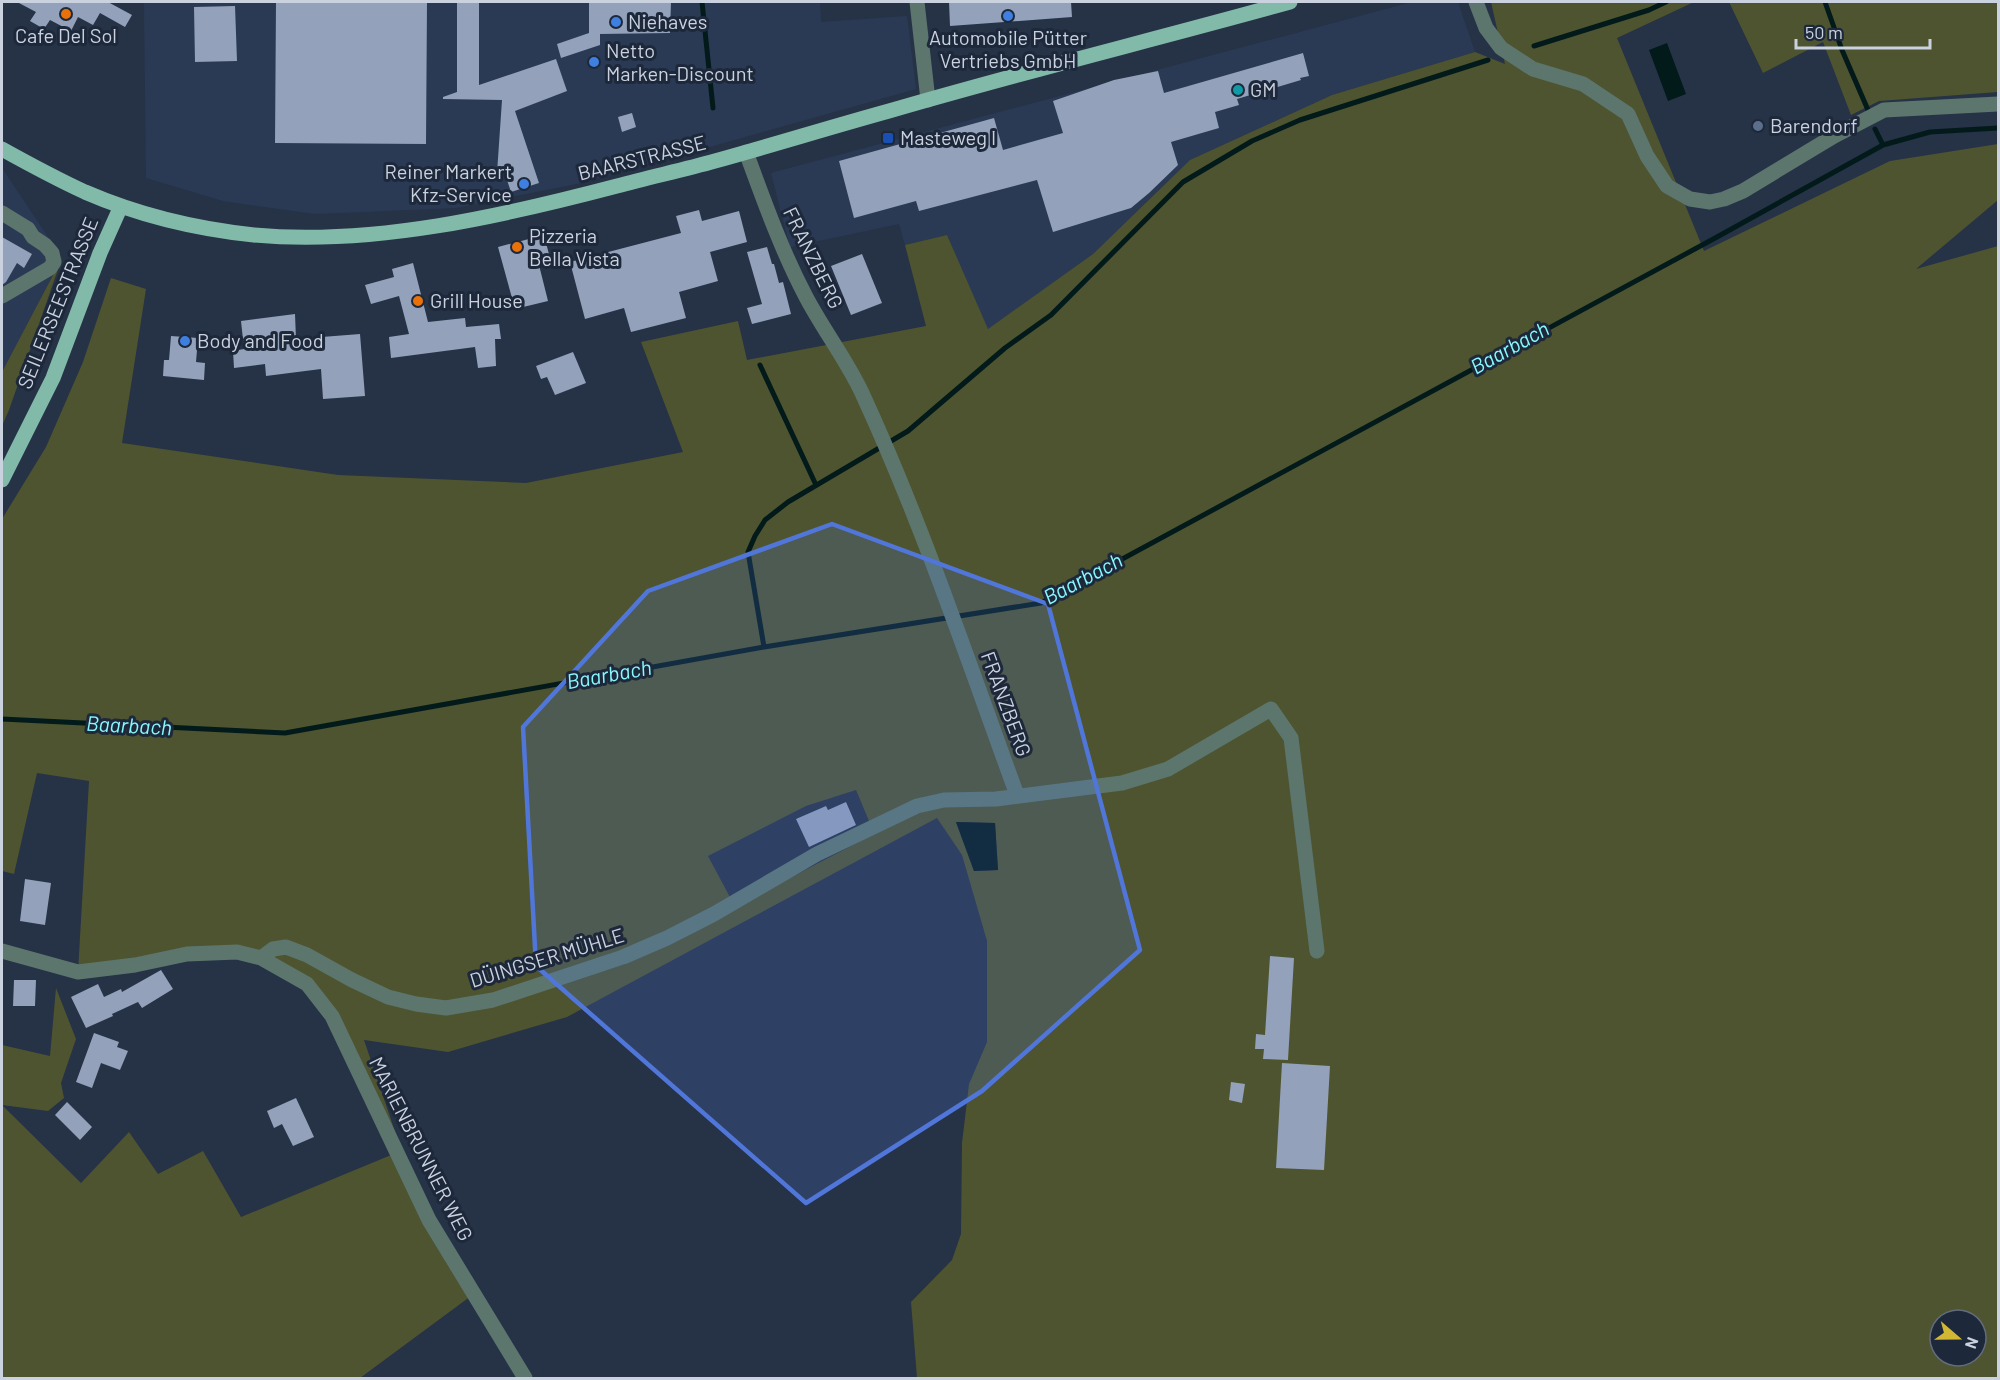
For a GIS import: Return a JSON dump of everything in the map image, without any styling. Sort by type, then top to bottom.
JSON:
[{"type":"main road","name":"BAARSTRASSE","points":[[2,149],[81,190],[121,206],[202,227],[256,235],[322,237],[391,232],[465,222],[547,204],[746,152],[1290,2]]},
{"type":"main road","name":"SEILERSEESTRASSE","points":[[2,480],[53,378],[100,253],[121,206]]},
{"type":"street","points":[[917,2],[928,100]]},
{"type":"street","points":[[1476,2],[1486,28],[1501,48],[1533,69],[1583,84],[1628,114],[1647,156],[1667,186],[1690,199],[1710,202],[1724,200],[1834,136],[1884,110],[1998,104]]},
{"type":"street","name":"FRANZBERG","points":[[746,152],[782,251],[806,297],[861,390],[883,440],[1017,795]]},
{"type":"street","points":[[2,213],[28,230],[33,237],[45,245],[52,253],[54,262],[50,268],[2,296]]},
{"type":"street","points":[[1017,795],[1064,792],[1122,783],[1168,769],[1271,709],[1291,738],[1317,951]]},
{"type":"street","name":"DÜINGSER MÜHLE","points":[[261,958],[273,949],[286,947],[307,955],[388,997],[416,1004],[446,1008],[493,1000],[623,957],[667,938],[714,914],[817,854],[917,806],[944,800],[996,799],[1017,795]]},
{"type":"street","points":[[2,951],[78,972],[135,965],[187,954],[237,952],[261,958]]},
{"type":"street","name":"MARIENBRUNNER WEG","points":[[261,958],[307,984],[332,1016],[429,1220],[525,1378]]},
{"type":"highlighted area","points":[[832,524],[1048,604],[1140,950],[982,1091],[806,1203],[536,966],[523,727],[648,591]]},
{"type":"shaded area","points":[[144,2],[820,2],[821,22],[907,16],[916,89],[581,183],[456,208],[315,214],[223,201],[146,178]]},
{"type":"shaded area","points":[[1412,2],[1458,2],[1475,52],[1332,95],[1190,160],[1093,254],[987,330],[947,235],[905,245],[899,224],[790,247],[771,173]]},
{"type":"shaded area","points":[[1667,43],[1686,94],[1668,101],[1649,50]]},
{"type":"shaded area","points":[[2,168],[62,258],[2,372]]},
{"type":"shaded area","points":[[956,822],[995,823],[998,870],[974,871]]},
{"type":"green space","points":[[1491,2],[1694,2],[1617,38],[1704,251],[1890,161],[1998,144],[1998,200],[1916,269],[1998,246],[1998,1378],[917,1378],[911,1302],[952,1260],[961,1234],[962,1143],[969,1084],[987,1042],[987,941],[962,855],[937,818],[567,1017],[448,1052],[364,1040],[403,1155],[337,1015],[311,980],[268,957],[275,953],[289,952],[352,986],[390,1002],[420,1009],[450,1013],[497,1004],[625,964],[922,809],[1012,802],[1078,793],[1077,787],[1022,789],[996,795],[944,797],[914,802],[869,821],[856,790],[806,806],[708,856],[731,899],[623,951],[623,957],[493,1000],[446,1008],[388,997],[307,955],[286,947],[272,949],[261,958],[237,952],[187,954],[135,965],[78,972],[89,781],[37,773],[14,874],[2,871],[2,519],[46,447],[83,362],[111,278],[146,289],[122,443],[338,475],[526,483],[683,452],[641,342],[738,321],[747,360],[926,326],[905,245],[947,235],[988,329],[1093,254],[1190,160],[1332,95],[1475,52],[1505,64]],"holes":[[[956,822],[995,823],[998,870],[974,871]]]},
{"type":"green space","points":[[1729,2],[1998,2],[1998,92],[1879,101],[1851,115],[1823,42],[1763,73]]},
{"type":"green space","points":[[62,258],[9,410],[2,426],[2,372]]},
{"type":"green space","points":[[56,988],[76,1039],[61,1083],[64,1098],[48,1111],[2,1105],[2,1045],[50,1056]]},
{"type":"green space","points":[[2,1105],[81,1183],[129,1132],[158,1174],[203,1151],[241,1217],[396,1153],[471,1296],[360,1378],[2,1378]]},
{"type":"building","name":"Cafe Del Sol","points":[[17,2],[108,2],[132,15],[125,27],[100,13],[93,25],[78,17],[71,31],[50,20],[44,29],[30,21],[36,12]]},
{"type":"building","points":[[276,2],[427,2],[426,144],[275,143]]},
{"type":"building","points":[[457,2],[479,2],[479,85],[556,59],[567,91],[515,111],[539,183],[511,192],[504,171],[497,173],[502,100],[443,99],[457,92]]},
{"type":"building","name":"Netto Marken-Discount","points":[[589,2],[671,2],[670,33],[600,34],[600,45],[561,58],[557,44],[589,33]]},
{"type":"building","points":[[949,2],[1071,2],[1072,17],[950,26]]},
{"type":"building","points":[[235,6],[237,61],[195,62],[194,7]]},
{"type":"building","points":[[1303,53],[1309,76],[1237,99],[1239,105],[1215,112],[1219,128],[1171,142],[1178,165],[1131,208],[1053,232],[1037,180],[919,211],[916,201],[854,218],[839,161],[994,118],[1003,150],[1063,133],[1053,101],[1114,80],[1158,71],[1164,93]]},
{"type":"building","points":[[632,113],[636,127],[622,132],[618,117]]},
{"type":"building","points":[[699,210],[702,221],[739,211],[747,242],[710,252],[718,281],[679,292],[686,318],[631,332],[624,308],[585,319],[570,262],[681,233],[676,216]]},
{"type":"building","points":[[544,235],[551,262],[539,265],[548,301],[515,309],[498,247]]},
{"type":"building","points":[[2,237],[32,254],[24,268],[17,263],[2,285]]},
{"type":"building","points":[[767,247],[779,283],[783,282],[791,314],[752,324],[747,308],[762,304],[747,252]]},
{"type":"building","points":[[862,254],[882,303],[851,315],[831,266]]},
{"type":"building","points":[[413,263],[428,322],[465,318],[466,327],[499,324],[501,339],[495,339],[496,366],[478,368],[475,347],[391,358],[389,337],[409,334],[399,296],[371,304],[365,285],[394,277],[392,269]]},
{"type":"building","points":[[295,314],[296,339],[360,334],[365,396],[323,399],[321,369],[266,376],[265,364],[234,368],[233,351],[244,349],[241,321]]},
{"type":"building","points":[[171,336],[198,338],[196,362],[205,363],[204,380],[163,376],[164,360],[169,360]]},
{"type":"building","points":[[573,352],[586,383],[555,395],[547,377],[541,379],[536,366]]},
{"type":"building","points":[[846,802],[856,825],[809,847],[796,819],[826,806],[828,810]]},
{"type":"building","points":[[25,879],[51,883],[45,925],[20,921]]},
{"type":"building","points":[[1270,956],[1294,958],[1288,1060],[1263,1059],[1264,1049],[1255,1049],[1256,1034],[1265,1035]]},
{"type":"building","points":[[161,970],[173,989],[142,1008],[138,1002],[86,1028],[71,997],[98,984],[104,997],[121,989],[122,992]]},
{"type":"building","points":[[14,980],[36,980],[35,1006],[13,1006]]},
{"type":"building","points":[[94,1033],[119,1042],[117,1047],[128,1051],[120,1070],[101,1063],[92,1088],[76,1082]]},
{"type":"building","points":[[1282,1063],[1330,1066],[1324,1170],[1276,1168]]},
{"type":"building","points":[[1231,1082],[1245,1084],[1242,1103],[1229,1100]]},
{"type":"building","points":[[296,1098],[314,1137],[293,1146],[282,1124],[274,1128],[267,1111]]},
{"type":"building","points":[[67,1102],[92,1127],[80,1140],[55,1115]]},
{"type":"waterway","points":[[702,2],[713,108]]},
{"type":"waterway","points":[[1534,46],[1649,10],[1666,2]]},
{"type":"waterway","points":[[1825,2],[1842,50],[1868,110]]},
{"type":"waterway","points":[[764,647],[748,552],[765,520],[788,502],[908,431],[1005,348],[1051,315],[1183,182],[1252,141],[1300,120],[1488,60]]},
{"type":"waterway","name":"Baarbach","points":[[2,719],[285,733],[764,647],[1041,603],[1883,145],[1930,132],[1998,128]]},
{"type":"waterway","points":[[1875,129],[1883,145]]},
{"type":"waterway","points":[[760,365],[816,485]]},
{"type":"place","name":"Cafe Del Sol","points":[[66,14]]},
{"type":"place","name":"Automobile Pütter Vertriebs GmbH","points":[[1008,16]]},
{"type":"place","name":"Niehaves","points":[[616,22]]},
{"type":"place","name":"Netto Marken-Discount","points":[[594,62]]},
{"type":"place","name":"GM","points":[[1238,90]]},
{"type":"place","name":"Barendorf","points":[[1758,126]]},
{"type":"place","name":"Masteweg I","points":[[888,138]]},
{"type":"place","name":"Reiner Markert Kfz-Service","points":[[524,184]]},
{"type":"place","name":"Pizzeria Bella Vista","points":[[517,247]]},
{"type":"place","name":"Grill House","points":[[418,301]]},
{"type":"place","name":"Body and Food","points":[[185,341]]}]
